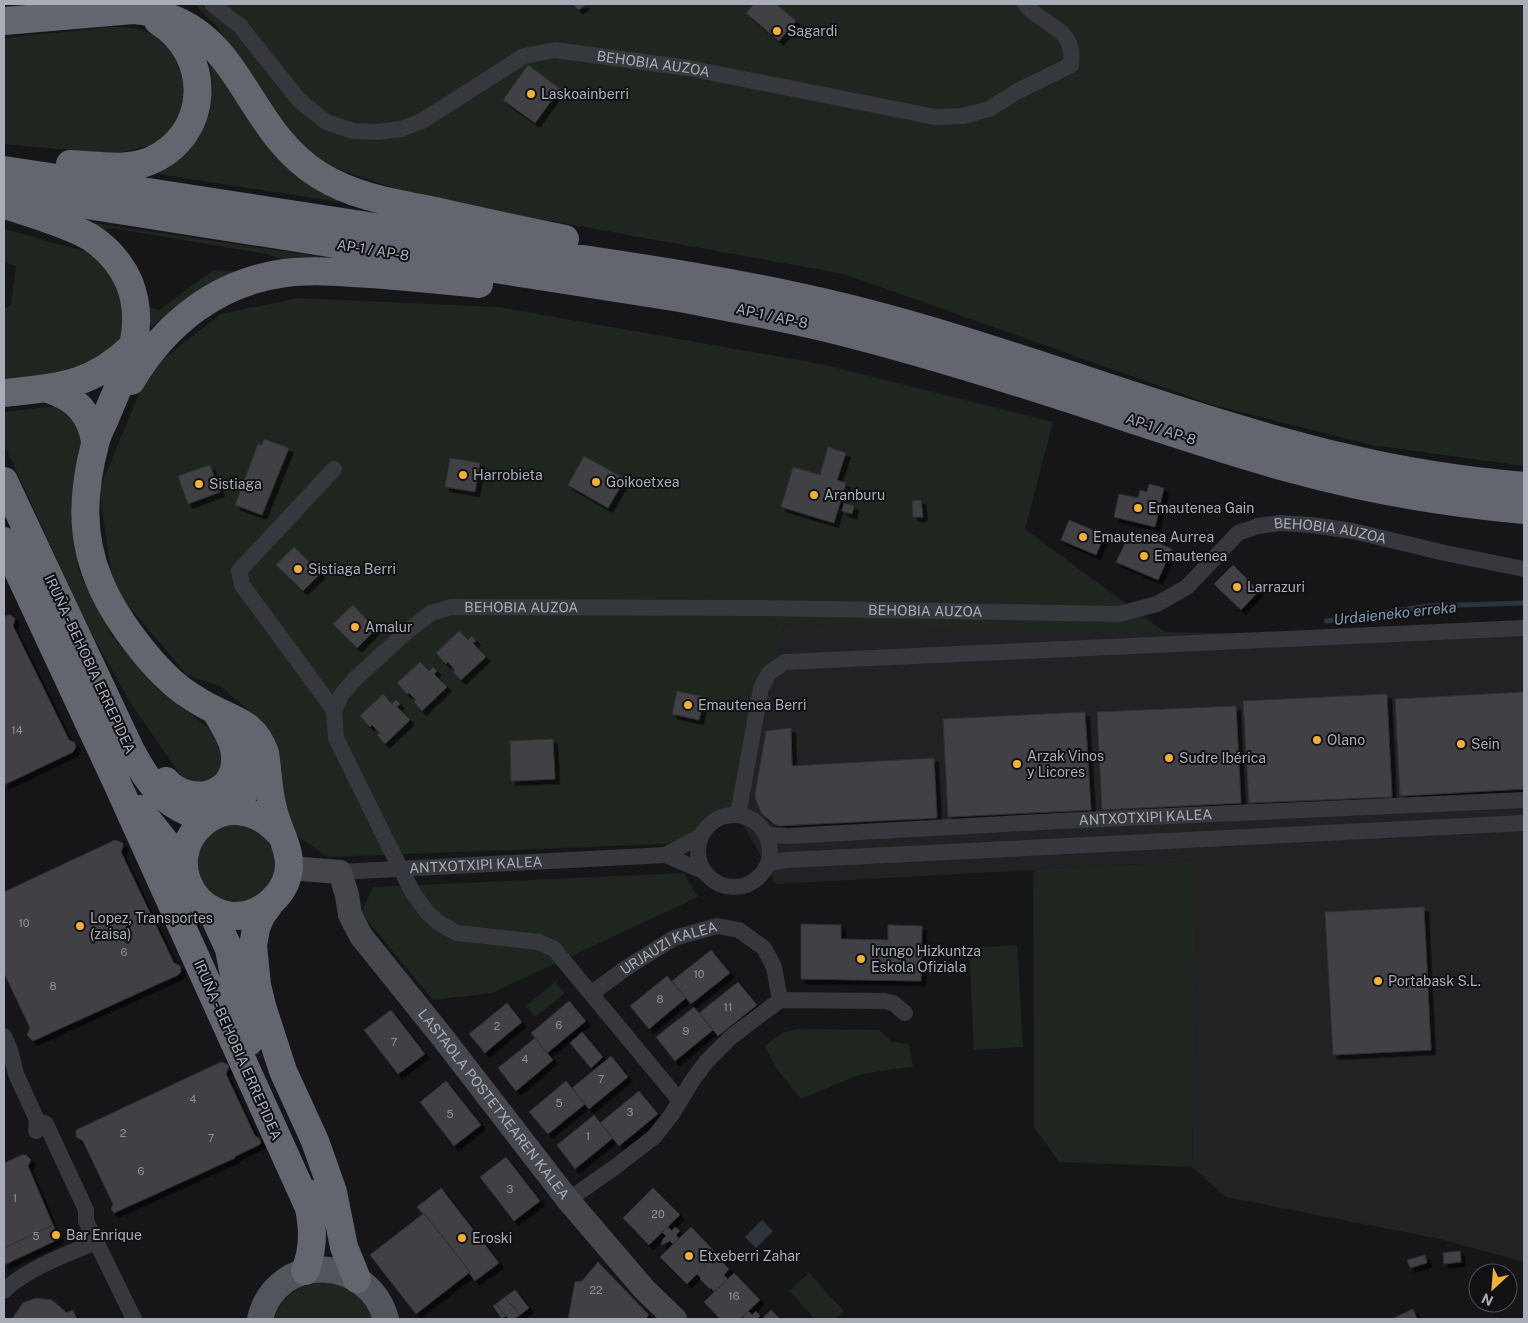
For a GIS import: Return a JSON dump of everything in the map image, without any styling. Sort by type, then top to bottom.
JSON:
[{"type":"highway","points":[[9,23],[119,11],[148,11],[163,15],[184,23],[203,36],[224,58],[277,138],[302,163],[333,183],[367,197],[605,248],[703,278]]},
{"type":"highway","points":[[4,168],[32,161],[114,166],[138,165],[161,155],[180,139],[192,118],[198,94],[196,68],[191,56],[177,35],[167,27],[144,15],[119,11]]},
{"type":"highway","name":"AP-1 / AP-8","points":[[4,168],[703,278],[823,302],[962,340],[1242,429],[1348,459],[1449,477],[1524,486]]},
{"type":"highway","name":"AP-1 / AP-8","points":[[4,192],[680,298],[818,326],[896,346],[1030,386],[1194,440],[1302,472],[1394,493],[1524,510]]},
{"type":"highway","points":[[4,204],[77,231],[100,245],[112,256],[127,278],[134,294],[137,318],[133,346],[94,449],[86,490],[85,524],[92,562],[99,582],[120,619],[157,667],[182,690],[243,723],[251,729],[262,744],[272,808],[287,849],[289,864],[286,880],[280,894],[261,916],[256,928],[253,946],[256,977],[262,1006],[283,1071],[315,1141],[334,1192],[344,1247],[357,1279]]},
{"type":"highway","points":[[94,449],[118,402],[142,362],[170,329],[192,311],[217,296],[242,284],[263,277],[304,271],[388,274],[641,302],[680,298]]},
{"type":"highway","points":[[12,392],[48,389],[72,384],[95,375],[122,357],[133,346]]},
{"type":"highway","points":[[48,389],[66,396],[80,408],[91,423],[94,449]]},
{"type":"highway","name":"IRUÑA - BEHOBIA ERREPIDEA","points":[[4,481],[106,700],[145,777],[154,788],[180,809],[219,815]]},
{"type":"highway","name":"IRUÑA - BEHOBIA ERREPIDEA","points":[[4,541],[116,781],[310,1210]]},
{"type":"highway","points":[[106,700],[133,730],[155,767],[168,784],[182,794],[199,797],[215,792],[228,781],[235,765],[234,748],[216,710]]},
{"type":"highway","points":[[216,710],[240,738],[249,753],[252,766],[251,778],[242,799],[196,829],[188,841],[184,854],[186,881],[200,902],[211,910],[222,914],[246,915],[257,912],[269,905]]},
{"type":"highway","name":"IRUÑA - BEHOBIA ERREPIDEA","points":[[116,781],[171,848],[184,868]]},
{"type":"highway","points":[[219,815],[246,812],[259,816],[271,824],[281,835]]},
{"type":"highway","name":"IRUÑA - BEHOBIA ERREPIDEA","points":[[211,910],[229,949],[240,1007],[253,1053],[293,1145],[304,1178],[312,1221],[313,1242],[305,1271]]},
{"type":"main road","points":[[265,1308],[285,1281],[305,1271],[332,1269],[357,1279],[372,1292],[387,1316]]},
{"type":"street","name":"BEHOBIA AUZOA","points":[[212,4],[240,26],[299,100],[326,122],[353,130],[377,132],[401,129],[422,121],[524,56],[555,50],[688,68],[935,117],[963,116],[989,109],[1016,92],[1071,65],[1072,52],[1066,36],[1031,11],[1025,4]]},
{"type":"street","points":[[334,469],[239,571],[242,585],[334,710],[336,738],[413,893],[426,912],[439,923],[457,933],[539,942],[554,949],[680,1101]]},
{"type":"street","name":"BEHOBIA AUZOA","points":[[334,710],[342,694],[355,678],[404,634],[431,613],[451,607],[755,608],[1120,614],[1157,604],[1187,587],[1238,533],[1258,526],[1280,523],[1353,531],[1445,553],[1524,569]]},
{"type":"street","points":[[738,815],[761,688],[769,674],[785,662],[1524,628]]},
{"type":"street","name":"ANTXOTXIPI KALEA","points":[[767,835],[788,836],[1068,820],[1524,800]]},
{"type":"street","points":[[738,815],[755,822],[767,835],[770,845],[769,863],[762,875],[753,882],[733,888],[722,886],[710,879],[703,871],[699,861],[698,848],[701,836],[710,824],[722,817],[738,815]]},
{"type":"street","name":"ANTXOTXIPI KALEA","points":[[769,863],[787,860],[1524,823]]},
{"type":"street","name":"ANTXOTXIPI KALEA","points":[[289,864],[302,869],[340,872],[665,855],[701,836]]},
{"type":"street","name":"ANTXOTXIPI KALEA","points":[[665,855],[703,871]]},
{"type":"street","name":"LASTAOLA POSTETXEAREN KALEA","points":[[340,872],[350,915],[356,930],[443,1038],[568,1200],[644,1289],[675,1319]]},
{"type":"street","name":"URJAUZI KALEA","points":[[592,993],[626,968],[674,938],[717,926],[738,930],[764,948],[774,967],[780,1000]]},
{"type":"street","points":[[568,1200],[654,1137],[672,1114],[706,1062],[731,1037],[780,1000],[884,1001],[893,1003],[905,1013]]},
{"type":"street","points":[[4,1036],[10,1050],[16,1074],[37,1120],[46,1124],[86,1210],[86,1221],[134,1319]]},
{"type":"street","points":[[4,1060],[16,1074]]},
{"type":"street","points":[[4,1291],[19,1279],[96,1242]]},
{"type":"street","points":[[244,1319],[265,1308]]},
{"type":"shaded area","points":[[194,4],[1524,4],[1524,466],[1372,445],[1213,405],[844,274],[424,198],[311,160],[216,26]]},
{"type":"shaded area","points":[[111,27],[135,28],[152,34],[184,60],[184,118],[156,144],[114,154],[4,144],[4,38]]},
{"type":"shaded area","points":[[210,65],[215,65],[289,166],[346,203],[159,173],[160,167],[206,120],[213,88]]},
{"type":"shaded area","points":[[87,222],[323,257],[325,259],[299,265],[267,254],[112,228],[95,232]]},
{"type":"shaded area","points":[[4,229],[108,258],[133,309],[115,352],[60,377],[4,383],[4,309],[11,305],[16,266],[4,262]]},
{"type":"shaded area","points":[[213,270],[248,272],[194,297],[148,329],[145,306],[159,310]]},
{"type":"shaded area","points":[[299,298],[498,307],[821,364],[1053,422],[1025,529],[1166,633],[785,624],[738,815],[666,844],[327,857],[292,832],[268,728],[222,687],[187,675],[114,589],[99,490],[149,370],[221,314]]},
{"type":"shaded area","points":[[56,406],[78,425],[81,448],[74,497],[78,570],[112,636],[156,688],[217,734],[228,762],[211,784],[193,785],[182,777],[131,704],[88,627],[4,444],[4,412]]},
{"type":"shaded area","points":[[1524,621],[1524,1262],[1440,1239],[1226,1197],[1192,1167],[1198,861],[776,884],[738,815],[785,624],[1305,635]]},
{"type":"shaded area","points":[[236,825],[251,828],[264,836],[272,849],[275,864],[272,879],[264,892],[251,900],[236,903],[221,900],[208,892],[200,879],[197,864],[200,849],[208,836],[221,828]]},
{"type":"shaded area","points":[[1198,861],[1192,1167],[1059,1162],[1034,1127],[1033,870]]},
{"type":"shaded area","points":[[684,873],[698,897],[492,993],[433,1000],[361,913],[373,887]]},
{"type":"shaded area","points":[[1017,945],[1023,1047],[974,1050],[969,948]]},
{"type":"shaded area","points":[[555,982],[565,993],[535,1017],[526,1006]]},
{"type":"shaded area","points":[[798,1029],[879,1030],[892,1042],[909,1044],[913,1067],[858,1075],[801,1099],[776,1068],[765,1046],[782,1033]]},
{"type":"shaded area","points":[[762,1220],[773,1231],[756,1248],[745,1237]]},
{"type":"shaded area","points":[[809,1273],[844,1311],[836,1319],[815,1319],[789,1291]]},
{"type":"shaded area","points":[[323,1281],[342,1286],[354,1292],[373,1319],[274,1319],[286,1298],[292,1293],[306,1285]]},
{"type":"building","points":[[573,4],[586,4],[579,10]]},
{"type":"building","name":"Sagardi","points":[[754,4],[776,4],[796,21],[779,41],[746,13]]},
{"type":"building","name":"Laskoainberri","points":[[528,65],[560,89],[535,123],[503,100]]},
{"type":"building","points":[[264,439],[289,448],[262,515],[235,505],[258,444],[262,445]]},
{"type":"building","name":"Aranburu","points":[[828,447],[846,453],[837,480],[846,483],[834,523],[781,507],[793,467],[820,475]]},
{"type":"building","name":"Goikoetxea","points":[[584,456],[625,479],[608,508],[568,485]]},
{"type":"building","name":"Harrobieta","points":[[450,458],[480,463],[475,492],[445,487]]},
{"type":"building","name":"Sistiaga","points":[[210,465],[220,492],[188,504],[178,476]]},
{"type":"building","name":"Emautenea Gain","points":[[1149,484],[1164,488],[1155,527],[1114,517],[1119,494],[1138,498],[1140,490],[1147,492]]},
{"type":"building","points":[[921,500],[923,517],[913,517],[912,501]]},
{"type":"building","points":[[844,503],[854,506],[852,514],[842,511]]},
{"type":"building","name":"Emautenea Aurrea","points":[[1069,520],[1105,535],[1096,555],[1061,540]]},
{"type":"building","name":"Emautenea","points":[[1131,531],[1172,549],[1158,580],[1116,562]]},
{"type":"building","name":"Sistiaga Berri","points":[[294,547],[321,573],[303,591],[276,565]]},
{"type":"building","name":"Larrazuri","points":[[1233,565],[1259,591],[1241,610],[1214,584]]},
{"type":"building","name":"Amalur","points":[[353,605],[376,629],[357,648],[333,624]]},
{"type":"building","points":[[8,615],[15,619],[13,626],[69,740],[74,742],[76,747],[73,752],[4,785],[4,617]]},
{"type":"building","points":[[459,631],[468,640],[472,636],[476,641],[473,643],[486,657],[461,680],[453,672],[455,670],[448,662],[446,664],[436,653]]},
{"type":"building","points":[[420,662],[429,671],[433,667],[437,671],[434,674],[447,687],[422,711],[414,702],[416,700],[409,693],[407,694],[397,683]]},
{"type":"building","name":"Emautenea Berri","points":[[677,691],[704,697],[699,720],[672,714]]},
{"type":"building","name":"Sein","points":[[1524,692],[1524,789],[1400,796],[1395,699]]},
{"type":"building","points":[[383,694],[392,704],[396,700],[400,704],[397,707],[410,720],[385,744],[377,735],[380,733],[372,725],[370,727],[360,716]]},
{"type":"building","name":"Olano","points":[[1387,694],[1392,797],[1249,803],[1243,701]]},
{"type":"building","name":"Sudre Ibérica","points":[[1236,706],[1241,803],[1102,810],[1097,712]]},
{"type":"building","name":"Arzak Vinos y Licores","points":[[1085,712],[1091,810],[948,817],[943,719]]},
{"type":"building","points":[[791,728],[792,766],[934,758],[937,818],[779,826],[774,824],[762,814],[755,794],[766,731]]},
{"type":"building","points":[[553,739],[555,779],[511,781],[510,741]]},
{"type":"building","name":"Lopez, Transportes (zaisa)","points":[[115,840],[123,843],[121,852],[174,963],[180,966],[181,972],[33,1041],[27,1035],[30,1028],[4,973],[4,892]]},
{"type":"building","name":"Portabask S.L.","points":[[1424,907],[1431,1050],[1333,1055],[1325,912]]},
{"type":"building","name":"Irungo Hizkuntza Eskola Ofiziala","points":[[801,924],[841,925],[841,939],[888,940],[888,925],[922,926],[921,981],[801,979]]},
{"type":"building","points":[[711,950],[730,973],[691,1004],[672,981]]},
{"type":"building","points":[[667,976],[686,998],[649,1029],[630,1006]]},
{"type":"building","points":[[738,982],[757,1005],[718,1036],[699,1013]]},
{"type":"building","points":[[569,1001],[586,1021],[547,1053],[531,1033]]},
{"type":"building","points":[[507,1003],[522,1022],[485,1053],[469,1034]]},
{"type":"building","points":[[694,1007],[713,1030],[675,1061],[656,1037]]},
{"type":"building","points":[[391,1010],[425,1054],[398,1074],[364,1030]]},
{"type":"building","points":[[582,1032],[603,1057],[591,1068],[570,1043]]},
{"type":"building","points":[[535,1038],[553,1060],[516,1091],[498,1068]]},
{"type":"building","points":[[611,1056],[628,1077],[589,1109],[572,1088]]},
{"type":"building","points":[[221,1062],[229,1066],[226,1074],[255,1136],[259,1138],[261,1143],[235,1158],[114,1213],[111,1209],[113,1204],[83,1141],[76,1137],[76,1130]]},
{"type":"building","points":[[446,1081],[481,1125],[454,1146],[420,1102]]},
{"type":"building","points":[[566,1081],[585,1104],[548,1134],[529,1112]]},
{"type":"building","points":[[639,1091],[658,1114],[619,1146],[600,1123]]},
{"type":"building","points":[[594,1115],[613,1138],[575,1169],[557,1145]]},
{"type":"building","points":[[26,1155],[31,1160],[28,1166],[53,1225],[4,1248],[4,1163]]},
{"type":"building","points":[[506,1157],[540,1201],[514,1221],[480,1177]]},
{"type":"building","name":"Eroski","points":[[441,1188],[499,1263],[475,1281],[424,1213],[417,1207]]},
{"type":"building","name":"Etxeberri Zahar","points":[[653,1188],[680,1215],[649,1245],[623,1218]]},
{"type":"building","points":[[424,1213],[470,1272],[416,1314],[370,1255]]},
{"type":"building","points":[[53,1225],[60,1234],[57,1240],[4,1265],[4,1248]]},
{"type":"building","points":[[668,1227],[672,1231],[675,1227],[680,1231],[676,1235],[679,1239],[673,1244],[670,1241],[661,1245],[666,1236],[662,1232]]},
{"type":"building","name":"Etxeberri Zahar","points":[[691,1227],[717,1254],[687,1284],[660,1257]]},
{"type":"building","points":[[1460,1251],[1461,1262],[1444,1264],[1443,1253]]},
{"type":"building","points":[[1425,1255],[1427,1263],[1410,1268],[1407,1260]]},
{"type":"building","points":[[719,1259],[729,1269],[724,1275],[728,1279],[714,1292],[697,1274],[710,1261],[714,1264]]},
{"type":"building","points":[[598,1262],[649,1315],[645,1319],[568,1319],[575,1282],[582,1281]]},
{"type":"building","name":"Etxeberri Zahar","points":[[734,1273],[760,1300],[740,1319],[720,1319],[704,1302]]},
{"type":"building","points":[[515,1290],[529,1308],[520,1315],[505,1297]]},
{"type":"building","points":[[505,1297],[520,1315],[514,1319],[509,1319],[496,1304]]},
{"type":"building","points":[[36,1298],[52,1300],[67,1313],[73,1310],[77,1319],[12,1319],[23,1303]]},
{"type":"building","points":[[496,1304],[506,1316],[502,1319],[493,1306]]},
{"type":"building","points":[[1413,1309],[1417,1319],[1392,1319]]},
{"type":"building","points":[[771,1310],[780,1319],[762,1319]]},
{"type":"building","points":[[748,1311],[752,1315],[756,1311],[760,1316],[757,1319],[745,1319],[743,1317]]},
{"type":"waterway","name":"Urdaieneko erreka","points":[[1326,621],[1428,606],[1524,603]]},
{"type":"place","name":"Sagardi","points":[[777,31]]},
{"type":"place","name":"Laskoainberri","points":[[531,94]]},
{"type":"place","name":"Harrobieta","points":[[463,475]]},
{"type":"place","name":"Goikoetxea","points":[[596,482]]},
{"type":"place","name":"Sistiaga","points":[[199,484]]},
{"type":"place","name":"Aranburu","points":[[814,495]]},
{"type":"place","name":"Emautenea Gain","points":[[1138,508]]},
{"type":"place","name":"Emautenea Aurrea","points":[[1083,537]]},
{"type":"place","name":"Emautenea","points":[[1144,556]]},
{"type":"place","name":"Sistiaga Berri","points":[[298,569]]},
{"type":"place","name":"Larrazuri","points":[[1237,587]]},
{"type":"place","name":"Amalur","points":[[355,627]]},
{"type":"place","name":"Emautenea Berri","points":[[688,705]]},
{"type":"place","name":"Olano","points":[[1317,740]]},
{"type":"place","name":"Sein","points":[[1461,744]]},
{"type":"place","name":"Sudre Ibérica","points":[[1169,758]]},
{"type":"place","name":"Arzak Vinos y Licores","points":[[1017,764]]},
{"type":"place","name":"Lopez, Transportes (zaisa)","points":[[80,926]]},
{"type":"place","name":"Irungo Hizkuntza Eskola Ofiziala","points":[[861,959]]},
{"type":"place","name":"Portabask S.L.","points":[[1378,981]]},
{"type":"place","name":"Bar Enrique","points":[[56,1235]]},
{"type":"place","name":"Eroski","points":[[462,1238]]},
{"type":"place","name":"Etxeberri Zahar","points":[[689,1256]]}]
